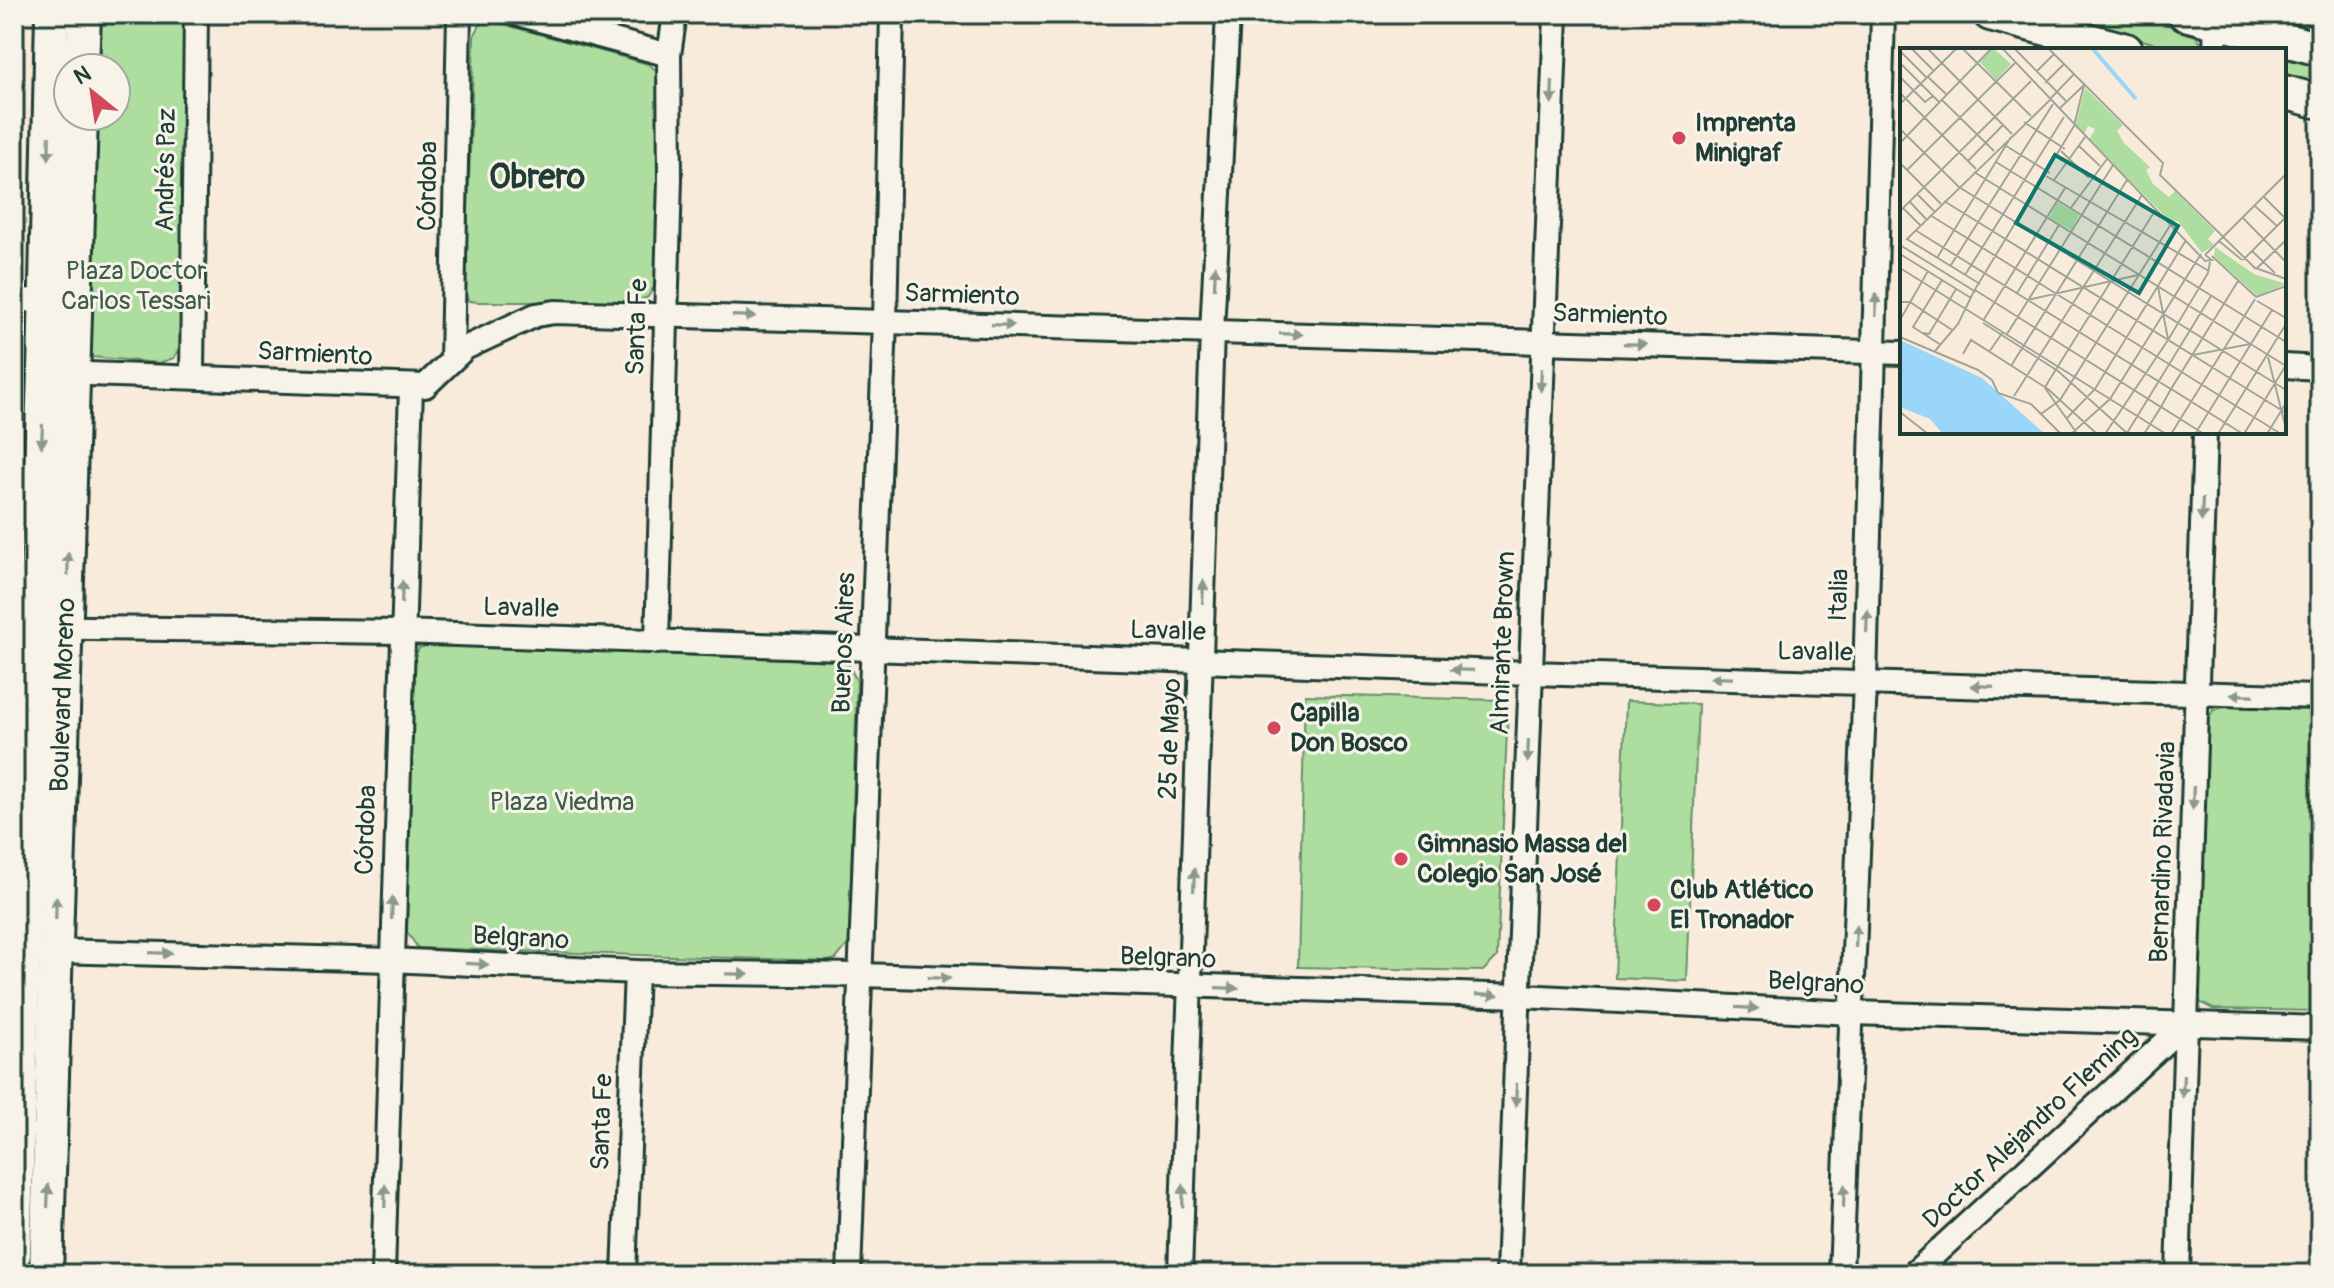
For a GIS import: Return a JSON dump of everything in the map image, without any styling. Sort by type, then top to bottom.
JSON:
[{"type":"main road","name":"Boulevard Moreno","points":[[14,1254],[31,955],[67,627],[58,373],[45,301],[52,14]]},
{"type":"main road","points":[[83,52],[84,14]]},
{"type":"main road","points":[[1990,14],[2118,48]]},
{"type":"main road","points":[[2185,14],[2215,36],[2320,49]]},
{"type":"main road","points":[[2286,93],[2320,102]]},
{"type":"main road","name":"Boulevard Moreno","points":[[45,301],[78,132]]},
{"type":"main road","name":"Boulevard Moreno","points":[[46,1274],[31,955],[24,628],[58,373]]},
{"type":"street","name":"Andrés Paz","points":[[192,375],[196,14]]},
{"type":"street","name":"Córdoba","points":[[452,359],[459,14]]},
{"type":"street","points":[[517,14],[669,55]]},
{"type":"street","name":"Santa Fe","points":[[657,642],[669,55],[675,14]]},
{"type":"street","name":"Buenos Aires","points":[[849,1274],[885,321],[892,14]]},
{"type":"street","name":"25 de Mayo","points":[[1180,1274],[1212,332],[1228,14]]},
{"type":"street","name":"Almirante Brown","points":[[1508,1274],[1521,996],[1530,673],[1556,14]]},
{"type":"street","name":"Italia","points":[[1841,1274],[1865,681],[1883,14]]},
{"type":"street","name":"Sarmiento","points":[[58,373],[192,375],[411,388],[425,386],[465,348],[536,315],[555,312],[1900,353]]},
{"type":"street","points":[[2286,366],[2320,368]]},
{"type":"street","name":"Córdoba","points":[[383,1274],[390,960],[411,388]]},
{"type":"street","name":"Bernardino Rivadavia","points":[[2178,1274],[2205,434]]},
{"type":"street","name":"Lavalle","points":[[24,628],[401,632],[1530,673],[2320,697]]},
{"type":"street","name":"Belgrano","points":[[31,955],[390,960],[636,972],[861,975],[1521,996],[1853,1013],[2320,1028]]},
{"type":"street","name":"Santa Fe","points":[[624,1274],[636,972]]},
{"type":"street","name":"Doctor Alejandro Fleming","points":[[1913,1274],[2185,1024]]},
{"type":"green space","name":"Plaza Doctor Carlos Tessari","points":[[97,14],[186,14],[181,344],[174,358],[159,363],[92,357],[88,345],[94,132],[132,132],[132,52],[96,52]]},
{"type":"green space","points":[[2047,14],[2127,14],[2193,32],[2202,45],[2199,48],[2171,48]]},
{"type":"green space","points":[[2247,14],[2298,14],[2320,20],[2320,33]]},
{"type":"green space","points":[[492,21],[648,64],[657,71],[660,81],[655,285],[648,297],[635,302],[478,302],[469,301],[465,294],[474,36],[480,25]]},
{"type":"green space","points":[[2286,55],[2320,64],[2320,89],[2286,80]]},
{"type":"green space","name":"Plaza Viedma","points":[[429,645],[839,661],[848,664],[857,681],[849,943],[836,959],[828,961],[418,948],[407,932],[412,663],[419,648]]},
{"type":"green space","name":"Gimnasio Massa del Colegio San José","points":[[1305,695],[1502,700],[1508,708],[1497,957],[1483,971],[1298,967]]},
{"type":"green space","name":"Club Atlético El Tronador","points":[[1626,701],[1698,704],[1687,981],[1615,978]]},
{"type":"green space","points":[[2225,707],[2320,710],[2320,1011],[2213,1009],[2201,1003],[2196,989],[2208,720],[2213,710]]},
{"type":"place","name":"Imprenta Minigraf","points":[[1679,138]]},
{"type":"place","name":"Capilla Don Bosco","points":[[1274,728]]},
{"type":"place","name":"Gimnasio Massa del Colegio San José","points":[[1401,859]]},
{"type":"place","name":"Club Atlético El Tronador","points":[[1654,905]]},
{"type":"district","name":"Obrero","points":[[537,177]]}]
